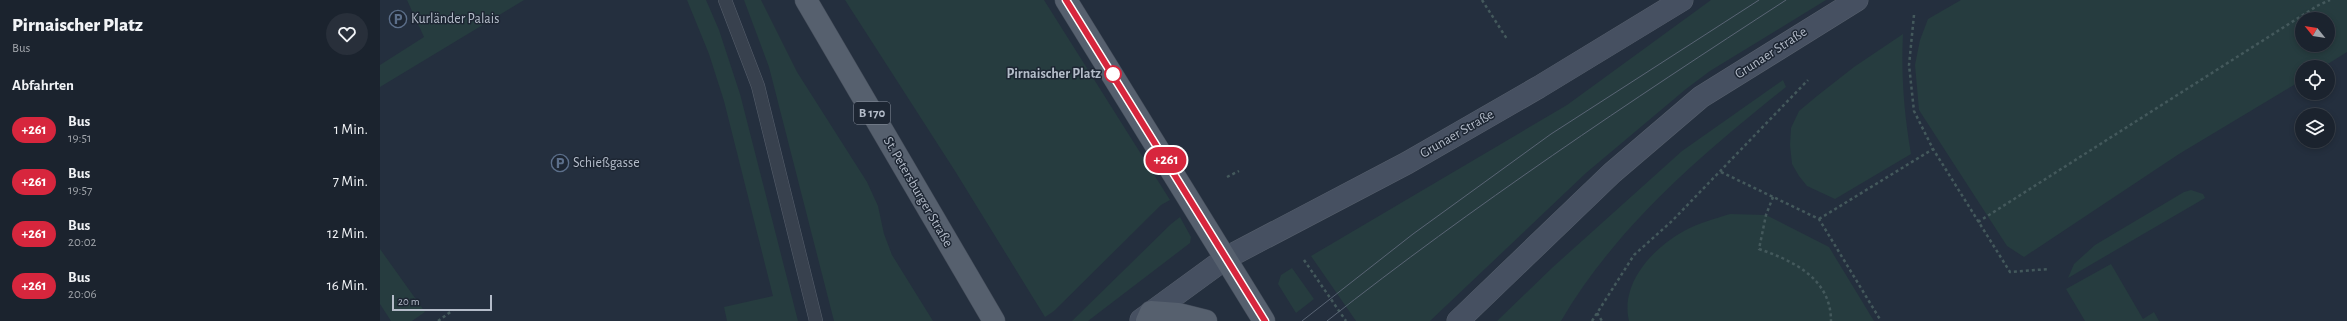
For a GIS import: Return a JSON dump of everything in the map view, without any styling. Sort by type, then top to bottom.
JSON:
[{"type":"main road","name":"St. Petersburger Straße","points":[[806,0],[994,321]]},
{"type":"main road","points":[[1066,0],[1264,321]]},
{"type":"main road","name":"Grunaer Straße","points":[[1226,258],[1407,163],[1540,86],[1682,0]]},
{"type":"main road","name":"Grunaer Straße","points":[[1458,321],[1612,173],[1702,97],[1857,0]]},
{"type":"main road","points":[[1146,318],[1226,258]]},
{"type":"main road","points":[[1146,318],[1178,314],[1206,321]]},
{"type":"lane","points":[[725,0],[758,86],[816,321]]},
{"type":"path","points":[[1482,0],[1507,39]]},
{"type":"path","points":[[1978,222],[2316,6],[2330,0]]},
{"type":"path","points":[[1914,15],[1909,65],[1914,112],[1933,149],[2010,272],[2049,269]]},
{"type":"path","points":[[1592,321],[1634,255],[1672,222],[1808,80]]},
{"type":"path","points":[[1819,219],[1933,149]]},
{"type":"path","points":[[1227,177],[1239,171]]},
{"type":"path","points":[[1721,172],[1819,219],[1881,321]]},
{"type":"path","points":[[1773,197],[1766,215],[1759,249],[1786,259],[1816,280],[1831,306],[1831,321]]},
{"type":"path","points":[[1304,260],[1346,321]]},
{"type":"path","points":[[438,321],[453,310]]},
{"type":"path","points":[[1597,313],[1602,321]]},
{"type":"green space","points":[[407,0],[524,0],[380,87],[380,65],[424,37]]},
{"type":"green space","points":[[687,0],[706,0],[719,30],[740,94],[798,321],[727,321],[724,307],[773,296],[724,101],[709,54]]},
{"type":"green space","points":[[744,0],[761,0],[797,72],[867,182],[878,206],[884,234],[892,255],[933,321],[834,321],[769,67]]},
{"type":"green space","points":[[845,0],[1044,0],[1170,200],[1161,205],[1054,311],[1045,317],[955,171]]},
{"type":"green space","points":[[1711,0],[1826,0],[1710,71],[1686,89],[1586,173],[1430,321],[1356,321],[1311,256],[1567,105]]},
{"type":"green space","points":[[1961,0],[2347,0],[2347,52],[2334,60],[2295,60],[2295,84],[2179,154],[2024,257],[2007,246],[1919,110],[1915,65],[1920,40],[1928,19]]},
{"type":"green space","points":[[1903,34],[1902,64],[1904,94],[1911,154],[1835,199],[1807,186],[1792,164],[1790,145],[1791,128],[1799,111],[1854,67]]},
{"type":"green space","points":[[1783,80],[1786,87],[1754,112],[1692,166],[1634,223],[1583,287],[1561,321],[1497,321],[1553,267],[1682,151]]},
{"type":"green space","points":[[2191,190],[2203,194],[2205,198],[2068,278],[2074,264],[2095,245],[2184,192]]},
{"type":"green space","points":[[1730,214],[1766,215],[1829,247],[1874,321],[1629,321],[1629,293],[1634,280],[1651,257],[1672,238],[1689,228]]},
{"type":"green space","points":[[1180,217],[1191,237],[1190,243],[1088,321],[1072,321],[1171,224]]},
{"type":"green space","points":[[380,249],[425,312],[412,321],[391,321],[380,304]]},
{"type":"green space","points":[[2111,264],[2143,319],[2154,312],[2159,321],[2085,321],[2066,289]]},
{"type":"green space","points":[[1292,268],[1314,299],[1296,313],[1278,284],[1281,275]]},
{"type":"tram line","points":[[1302,321],[1413,234],[1551,134],[1759,0]]},
{"type":"tram line","points":[[1327,321],[1382,278],[1495,195],[1786,0]]},
{"type":"bus line","name":"+261","points":[[1066,0],[1115,76],[1265,321]]},
{"type":"place","name":"Kurländer Palais","points":[[398,19]]},
{"type":"place","name":"Pirnaischer Platz","points":[[1113,74]]},
{"type":"place","name":"Schießgasse","points":[[560,163]]}]
